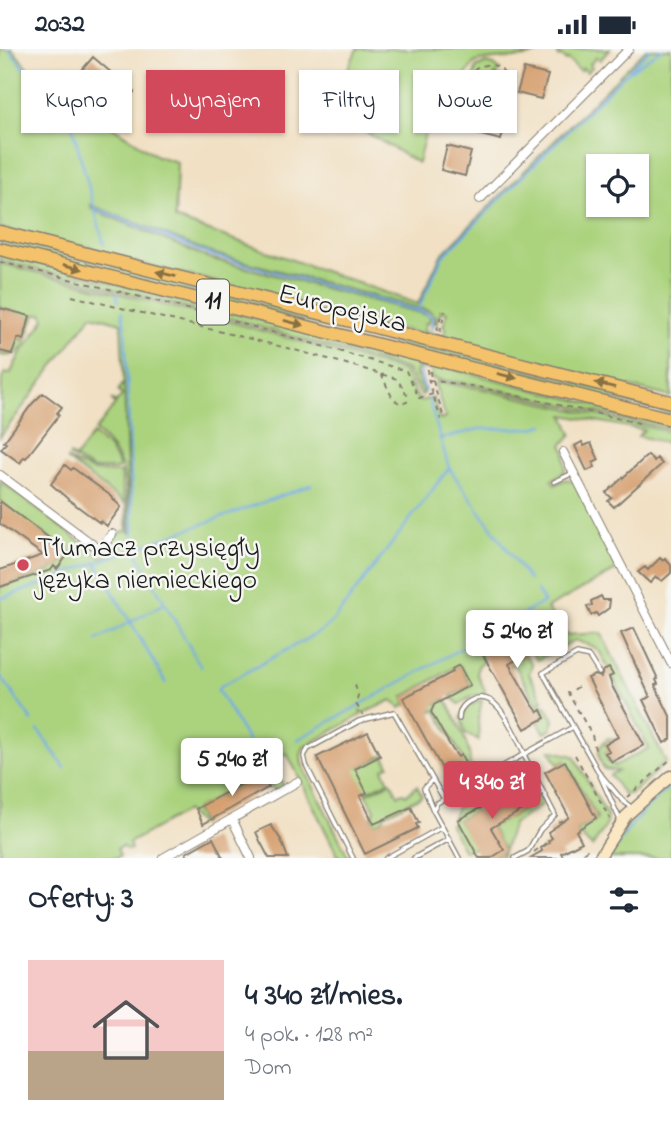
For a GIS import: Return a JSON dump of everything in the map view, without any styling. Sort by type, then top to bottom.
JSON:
[{"type":"main road","name":"Europejska","points":[[0,232],[671,402]]},
{"type":"main road","name":"Europejska","points":[[0,249],[671,419]]},
{"type":"street","points":[[480,199],[629,49]]},
{"type":"street","points":[[563,452],[671,663]]},
{"type":"street","points":[[0,475],[100,550],[112,534]]},
{"type":"street","points":[[594,854],[616,821],[671,776]]},
{"type":"street","points":[[163,858],[297,782]]},
{"type":"street","points":[[229,821],[251,858]]},
{"type":"lane","points":[[554,482],[573,473]]},
{"type":"lane","points":[[598,673],[589,657],[577,654],[543,673],[598,771],[615,811],[616,821]]},
{"type":"lane","points":[[459,719],[459,712],[471,700],[491,700],[501,710],[555,815],[540,830],[528,851],[515,858]]},
{"type":"lane","points":[[353,858],[306,765],[304,756],[308,749],[359,721],[394,712],[444,799]]},
{"type":"lane","points":[[433,810],[437,803],[573,727]]},
{"type":"lane","points":[[598,771],[633,809]]},
{"type":"lane","points":[[433,779],[424,789],[459,858]]},
{"type":"lane","points":[[386,858],[442,827]]},
{"type":"lane","points":[[414,858],[449,839]]},
{"type":"path","points":[[472,70],[484,61],[495,63],[503,70]]},
{"type":"path","points":[[0,262],[229,319],[372,360],[407,371],[419,398],[433,394]]},
{"type":"path","points":[[72,296],[381,374],[397,379],[407,395],[407,402],[401,404],[393,400],[381,374]]},
{"type":"path","points":[[439,331],[444,311]]},
{"type":"path","points":[[429,369],[433,394],[443,419],[431,380]]},
{"type":"path","points":[[431,380],[478,387],[645,424]]},
{"type":"path","points":[[355,685],[358,695],[356,704],[359,709]]},
{"type":"path","points":[[578,687],[568,693],[592,735],[596,758]]},
{"type":"path","points":[[575,755],[616,821]]},
{"type":"path","points":[[623,796],[632,795],[671,759]]},
{"type":"path","points":[[615,811],[616,821]]},
{"type":"path","points":[[554,825],[568,818]]},
{"type":"path","points":[[607,827],[616,821]]},
{"type":"path","points":[[531,854],[545,844],[542,835]]},
{"type":"path","points":[[583,845],[586,851],[594,854],[594,847]]},
{"type":"path","points":[[575,857],[586,851]]},
{"type":"green space","points":[[0,49],[12,49],[30,70],[21,70],[21,133],[122,133],[157,156],[177,162],[175,219],[418,304],[441,255],[646,49],[671,49],[671,397],[104,254],[87,246],[0,228]],"holes":[[[91,205],[211,253],[429,311],[436,317],[437,324],[441,311],[447,312],[443,327],[446,328],[444,336],[424,331],[426,323],[429,323],[428,315],[209,258],[92,209]]]},
{"type":"green space","points":[[357,49],[544,49],[537,54],[519,58],[482,60],[474,63],[469,70],[413,70],[413,133],[426,133],[418,163],[368,133],[399,133],[399,70],[347,70]]},
{"type":"green space","points":[[557,49],[610,49],[600,60],[597,57],[590,64],[592,67],[587,72],[583,68],[580,71],[568,59],[566,61],[560,55],[558,57]]},
{"type":"green space","points":[[486,63],[500,70],[476,70]]},
{"type":"green space","points":[[0,238],[671,407],[671,414],[0,244]]},
{"type":"green space","points":[[0,254],[671,424],[671,429],[478,385],[432,379],[431,369],[419,366],[416,374],[424,394],[421,395],[406,369],[229,318],[0,260]]},
{"type":"green space","points":[[0,263],[228,321],[404,371],[419,401],[433,398],[440,420],[446,418],[435,385],[437,382],[478,388],[671,432],[671,444],[638,436],[644,430],[564,415],[572,434],[562,445],[565,451],[565,471],[552,480],[555,485],[566,479],[575,482],[618,569],[547,608],[566,635],[601,633],[666,762],[632,793],[624,795],[610,775],[618,771],[604,769],[599,756],[601,745],[608,738],[615,739],[605,744],[609,751],[605,753],[608,763],[612,762],[614,766],[649,748],[600,652],[594,647],[575,640],[537,660],[531,651],[551,640],[538,619],[480,654],[484,661],[478,666],[477,674],[485,690],[484,695],[473,696],[459,704],[451,696],[471,685],[459,665],[403,697],[406,705],[400,708],[392,700],[362,714],[360,710],[361,715],[304,747],[302,764],[349,858],[339,858],[287,753],[280,757],[282,764],[275,768],[284,786],[274,791],[261,773],[195,810],[201,825],[186,811],[129,843],[131,849],[127,850],[122,846],[117,849],[120,856],[116,858],[0,858],[0,587],[51,571],[54,566],[58,568],[69,553],[0,501],[0,481],[101,557],[110,554],[107,547],[115,534],[127,530],[124,476],[115,453],[95,431],[115,405],[111,399],[116,403],[122,395],[118,391],[124,382],[121,323],[92,315],[0,437],[2,378],[6,373],[10,374],[45,319],[43,314],[36,314],[21,349],[16,353],[9,355],[0,355],[0,351],[12,354],[16,338],[24,340],[30,317],[0,308]],"holes":[[[124,395],[131,533],[129,533]]]},
{"type":"green space","points":[[93,434],[109,448],[119,465],[118,469],[93,469],[69,456],[75,458]]},
{"type":"green space","points":[[66,459],[93,471],[121,473],[124,503]]},
{"type":"green space","points":[[525,655],[532,664],[529,674],[543,700],[541,702],[554,720],[551,729],[545,733],[538,722],[545,717],[515,666],[510,665],[506,659]]},
{"type":"green space","points":[[446,699],[468,750],[470,770],[466,778],[459,766],[465,762],[436,710],[432,711],[430,706]]},
{"type":"green space","points":[[482,700],[478,720],[479,740],[465,733],[461,717],[467,706]]},
{"type":"green space","points":[[550,750],[574,756],[607,816],[606,826],[592,847],[576,831],[595,821],[597,817],[565,761],[558,764]]},
{"type":"green space","points":[[384,755],[389,765],[383,769],[389,781],[367,792],[350,773],[355,766],[360,767]]},
{"type":"green space","points":[[391,782],[398,795],[406,795],[417,786],[422,796],[384,815],[383,820],[375,824],[372,818],[375,810],[366,794]]},
{"type":"green space","points":[[671,782],[671,858],[604,858],[630,819]]},
{"type":"green space","points":[[538,794],[542,805],[513,824],[504,850],[489,824],[496,825],[531,806],[528,799]]},
{"type":"green space","points":[[468,801],[475,811],[458,820],[476,847],[464,851],[450,825],[457,807]]},
{"type":"green space","points":[[504,850],[501,858],[492,858]]},
{"type":"building","points":[[93,57],[108,70],[82,70]]},
{"type":"building","points":[[524,69],[548,75],[541,99],[517,93]]},
{"type":"building","points":[[477,133],[503,133],[501,140]]},
{"type":"building","points":[[447,146],[471,152],[465,176],[441,170]]},
{"type":"building","points":[[0,308],[30,316],[24,340],[18,338],[12,354],[0,351]]},
{"type":"building","points":[[43,393],[62,407],[57,413],[59,415],[20,463],[1,449],[32,404]]},
{"type":"building","points":[[582,442],[584,446],[591,443],[599,460],[593,463],[595,467],[587,471],[575,446]]},
{"type":"building","points":[[648,455],[654,461],[657,458],[662,464],[614,507],[608,501],[612,498],[606,493]]},
{"type":"building","points":[[65,465],[111,496],[121,507],[107,526],[51,484]]},
{"type":"building","points":[[0,501],[69,553],[57,569],[54,566],[51,570],[0,587],[0,570],[43,555],[0,524]]},
{"type":"building","points":[[660,558],[663,561],[665,558],[671,565],[671,573],[662,581],[656,577],[650,583],[638,572],[645,567],[648,570]]},
{"type":"building","points":[[601,596],[603,600],[610,600],[609,608],[598,616],[596,613],[591,615],[587,607],[592,605],[591,601]]},
{"type":"building","points":[[539,620],[550,640],[509,664],[532,704],[538,712],[541,710],[545,718],[525,729],[482,653],[533,627],[531,624]]},
{"type":"building","points":[[634,628],[658,679],[658,684],[655,685],[671,718],[671,739],[664,743],[643,700],[650,697],[621,633]]},
{"type":"building","points":[[459,665],[470,685],[434,705],[431,712],[452,749],[458,757],[461,755],[465,763],[445,774],[403,698],[453,672],[452,669]]},
{"type":"building","points":[[609,668],[613,675],[609,677],[612,686],[644,745],[612,762],[605,753],[609,751],[605,744],[618,737],[588,678],[595,675],[601,677],[603,671]]},
{"type":"building","points":[[368,732],[380,756],[355,769],[367,793],[360,796],[374,824],[411,807],[419,823],[416,824],[418,828],[365,854],[317,757]]},
{"type":"building","points":[[565,761],[596,818],[576,831],[582,842],[561,853],[564,858],[530,858],[549,843],[552,838],[548,832],[568,818],[545,772]]},
{"type":"building","points":[[261,773],[269,787],[203,824],[196,809]]},
{"type":"building","points":[[520,786],[531,805],[491,828],[504,850],[491,858],[479,858],[458,820],[484,806],[483,803]]},
{"type":"building","points":[[271,825],[288,858],[269,858],[260,841],[256,832]]},
{"type":"building","points":[[213,838],[223,858],[188,858],[186,853]]},
{"type":"waterway","points":[[8,49],[72,125],[104,244]]},
{"type":"waterway","points":[[630,69],[650,49]]},
{"type":"waterway","points":[[418,310],[442,257],[624,75],[662,49]]},
{"type":"waterway","points":[[95,208],[211,255],[426,313],[433,318],[431,329]]},
{"type":"waterway","points":[[117,294],[118,301]]},
{"type":"waterway","points":[[122,312],[125,328],[134,548],[201,667]]},
{"type":"waterway","points":[[421,367],[420,375],[425,391]]},
{"type":"waterway","points":[[429,400],[449,468],[529,580]]},
{"type":"waterway","points":[[440,439],[479,429],[533,428],[544,425]]},
{"type":"waterway","points":[[248,741],[218,690],[219,687],[323,630],[333,621],[449,468]]},
{"type":"waterway","points":[[0,599],[311,485]]},
{"type":"waterway","points":[[96,563],[166,683]]},
{"type":"waterway","points":[[358,706],[544,602],[537,591]]},
{"type":"waterway","points":[[97,640],[165,603]]},
{"type":"waterway","points":[[0,675],[32,721]]},
{"type":"waterway","points":[[297,740],[356,707]]},
{"type":"waterway","points":[[38,730],[65,768]]},
{"type":"waterway","points":[[610,858],[637,819],[671,787]]},
{"type":"place","name":"Tłumacz przysięgły języka niemieckiego","points":[[23,565]]}]
